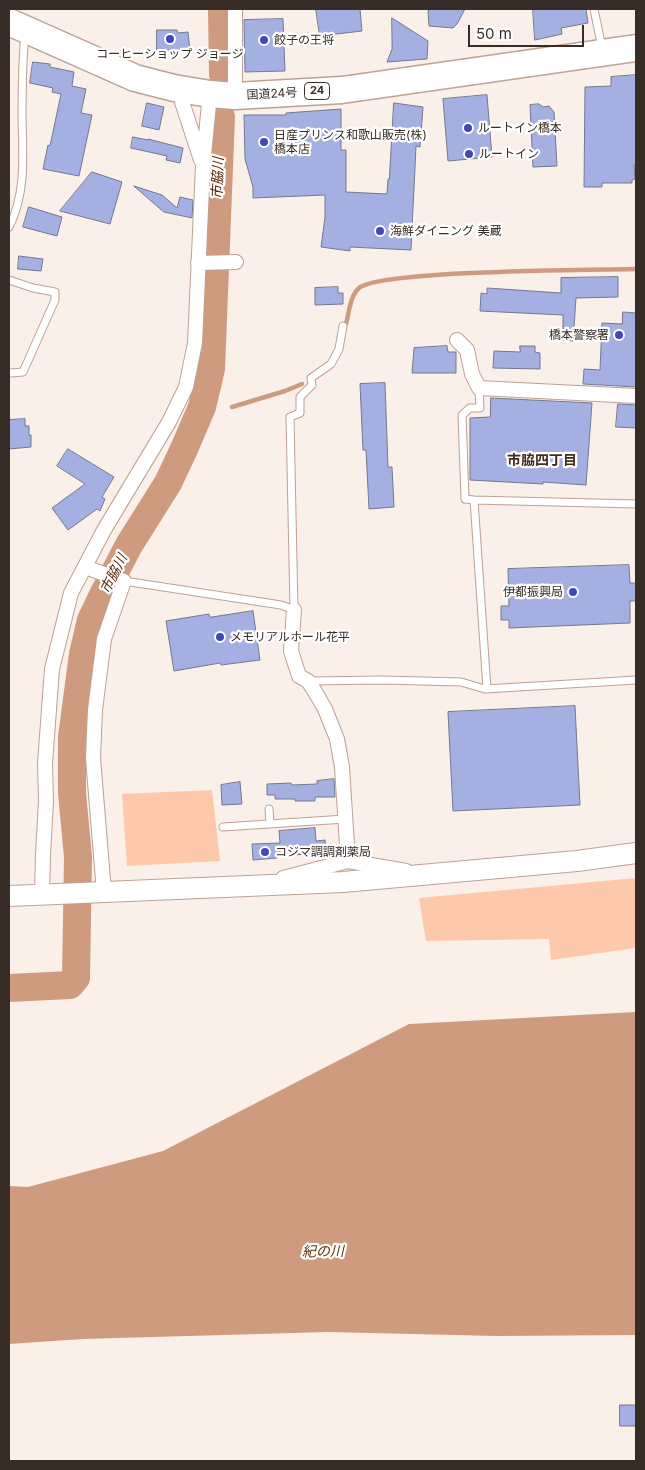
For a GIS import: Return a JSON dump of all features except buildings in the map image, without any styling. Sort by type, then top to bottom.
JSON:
[{"type":"highway","name":"国道24号","points":[[17,26],[135,78],[174,88],[222,95],[342,90],[636,48]]},
{"type":"street","points":[[42,894],[46,800],[45,763],[52,669],[71,594],[131,484],[169,422],[186,387],[195,344],[203,165],[222,95],[235,9]]},
{"type":"street","points":[[182,102],[203,165]]},
{"type":"street","points":[[198,263],[236,262]]},
{"type":"street","points":[[457,340],[467,350],[472,374],[479,388],[636,396]]},
{"type":"street","points":[[85,567],[124,581],[104,639],[95,710],[93,758],[104,892]]},
{"type":"street","points":[[294,610],[291,650],[300,676],[308,681],[325,710],[338,739],[342,768],[348,861]]},
{"type":"street","points":[[9,896],[343,882],[577,861],[636,853]]},
{"type":"street","points":[[255,885],[348,861],[424,875]]},
{"type":"lane","points":[[594,9],[603,53]]},
{"type":"lane","points":[[9,227],[17,211],[24,158],[17,26]]},
{"type":"lane","points":[[9,280],[55,292],[55,300],[23,372],[9,372]]},
{"type":"lane","points":[[124,581],[281,605],[294,610],[290,416],[300,413],[300,397],[312,385],[311,378],[331,364],[339,349],[342,326]]},
{"type":"lane","points":[[479,388],[480,408],[470,408],[462,415],[465,500],[636,504]]},
{"type":"lane","points":[[474,500],[487,689]]},
{"type":"lane","points":[[308,681],[461,682],[487,689],[636,680]]},
{"type":"lane","points":[[269,809],[270,824]]},
{"type":"lane","points":[[223,827],[344,819]]},
{"type":"shaded area","points":[[212,790],[220,861],[127,866],[122,794]]},
{"type":"shaded area","points":[[636,878],[636,948],[551,960],[549,939],[426,941],[419,898]]},
{"type":"water","name":"紀の川","points":[[636,1012],[636,1335],[497,1336],[328,1332],[83,1339],[9,1344],[9,1186],[28,1187],[163,1151],[409,1024]]},
{"type":"waterway","name":"市脇川","points":[[222,9],[223,74]]},
{"type":"waterway","name":"市脇川","points":[[9,988],[70,985],[76,978],[78,857],[72,793],[72,737],[83,654],[91,620],[103,595],[129,545],[168,483],[202,407],[211,369],[221,117]]},
{"type":"waterway","points":[[346,324],[356,291],[375,282],[445,274],[636,269]]},
{"type":"waterway","points":[[232,407],[302,384]]},
{"type":"place","name":"コーヒーショップ ジョージ","points":[[170,39]]},
{"type":"place","name":"餃子の王将","points":[[264,40]]},
{"type":"place","name":"ルートイン橋本","points":[[468,128]]},
{"type":"place","name":"日産プリンス和歌山販売(株) 橋本店","points":[[264,142]]},
{"type":"place","name":"ルートイン","points":[[469,154]]},
{"type":"place","name":"海鮮ダイニング 美蔵","points":[[380,231]]},
{"type":"place","name":"橋本警察署","points":[[619,335]]},
{"type":"place","name":"伊都振興局","points":[[573,592]]},
{"type":"place","name":"メモリアルホール花平","points":[[220,637]]},
{"type":"place","name":"コジマ調調剤薬局","points":[[265,852]]},
{"type":"district","name":"市脇四丁目","points":[[542,461]]}]
